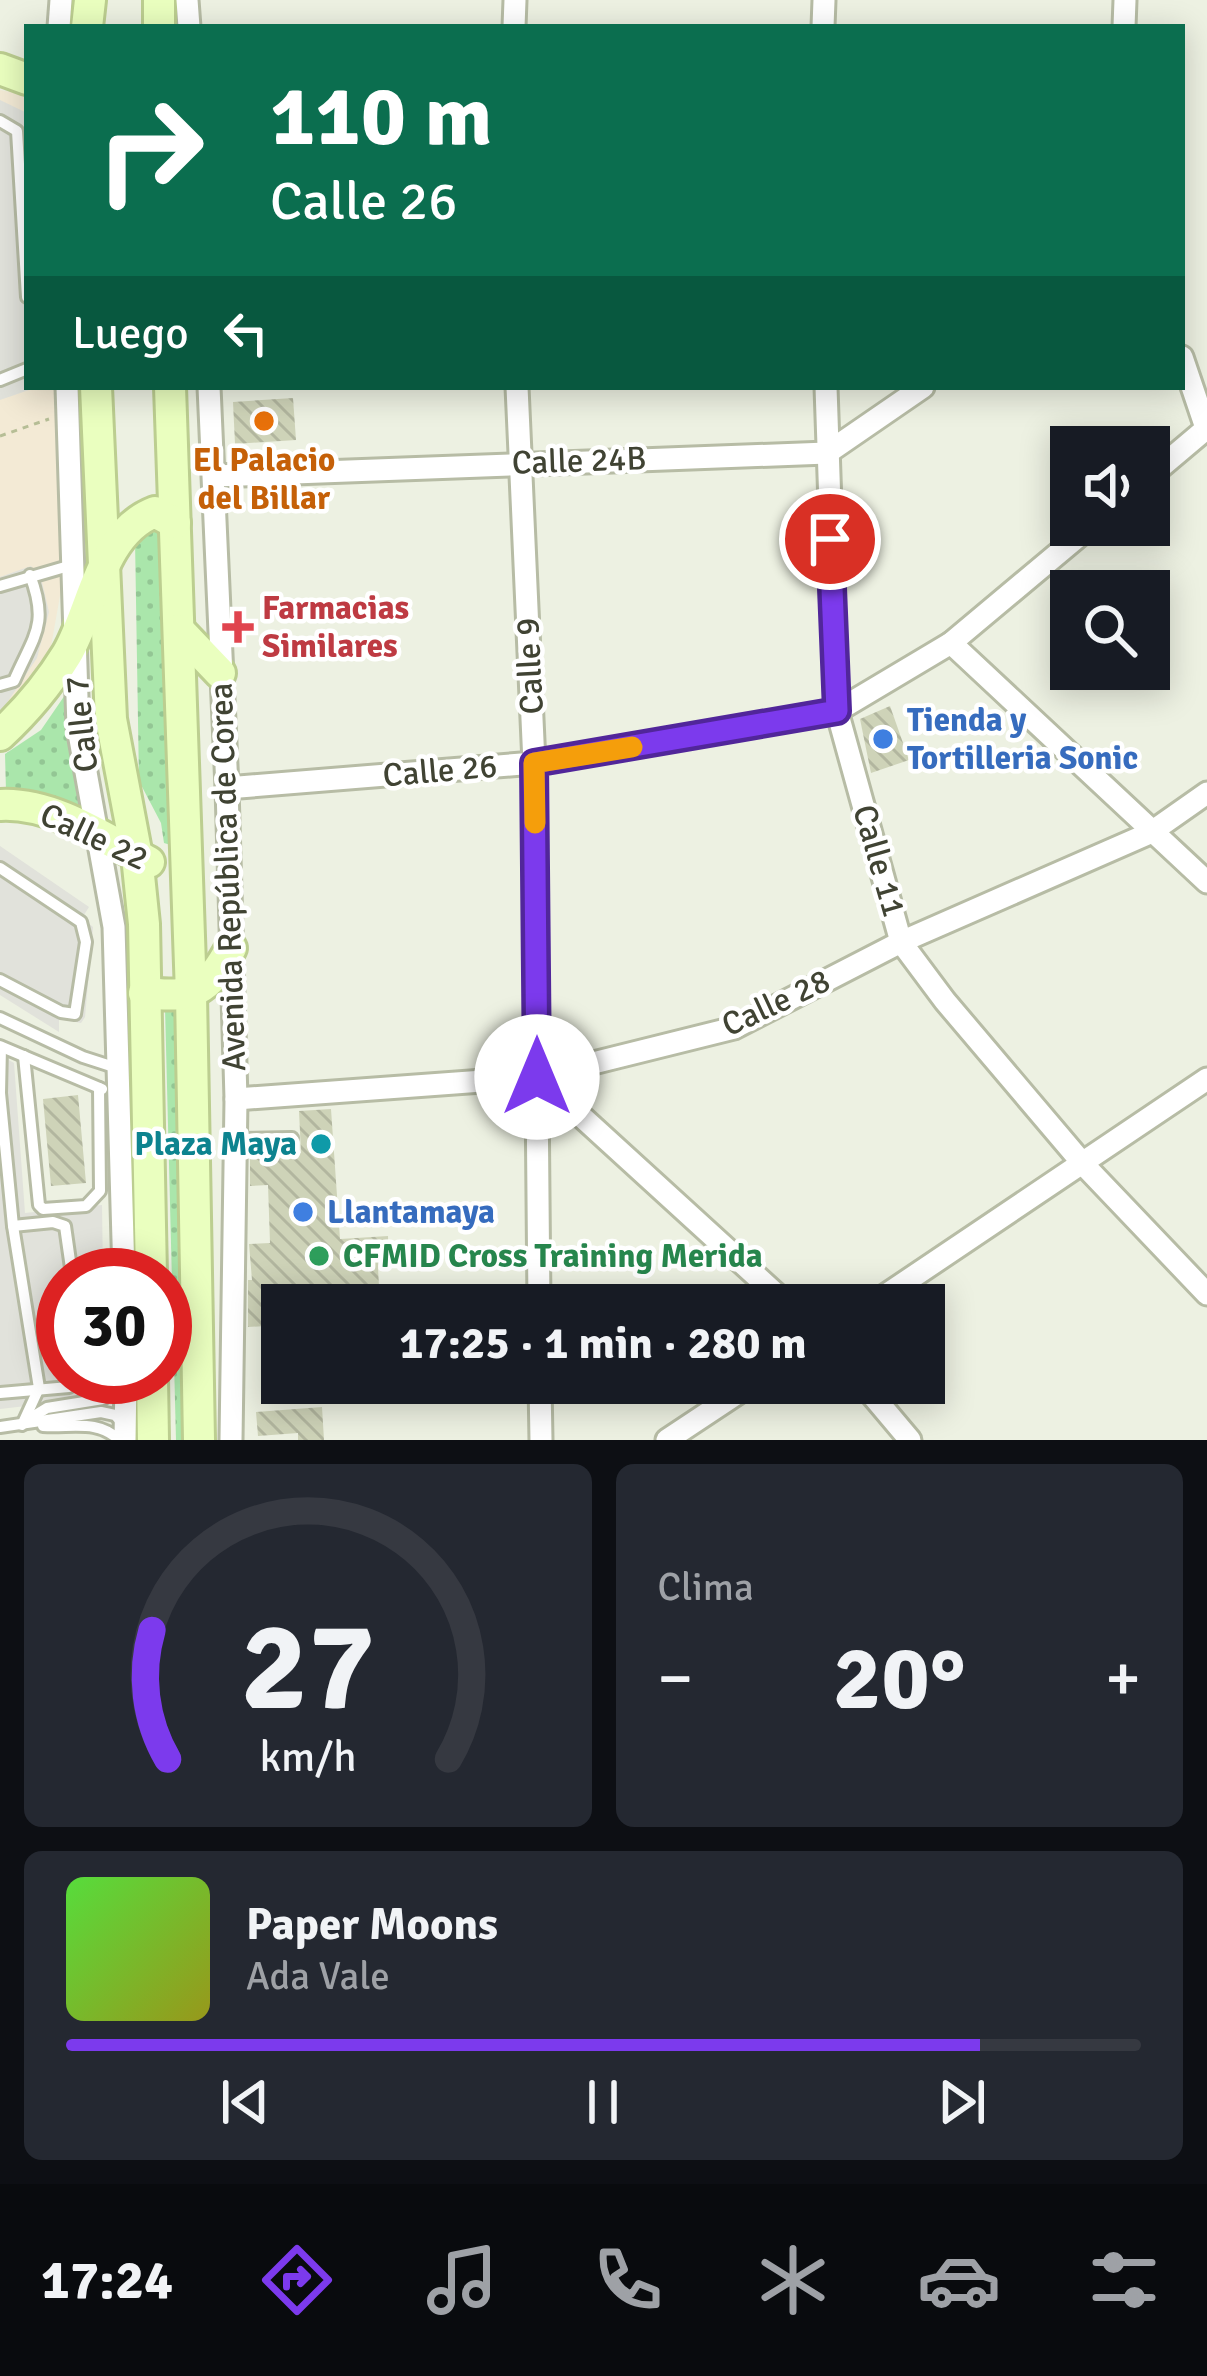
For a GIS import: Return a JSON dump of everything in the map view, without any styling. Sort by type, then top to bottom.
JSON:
[{"type":"main road","points":[[0,735],[44,689],[76,637],[89,565],[96,390]]},
{"type":"main road","name":"Avenida República de Corea","points":[[170,390],[191,994],[199,1440]]},
{"type":"main road","points":[[89,565],[140,518],[155,512],[175,523]]},
{"type":"main road","points":[[89,565],[144,924],[150,1248]]},
{"type":"main road","points":[[179,630],[220,673]]},
{"type":"main road","name":"Calle 22","points":[[1,800],[99,835],[185,881]]},
{"type":"main road","points":[[144,993],[191,994],[218,973],[231,948]]},
{"type":"main road","points":[[131,1437],[143,1404]]},
{"type":"street","points":[[1170,459],[1206,429],[1185,366]]},
{"type":"street","points":[[67,390],[89,565]]},
{"type":"street","name":"Avenida República de Corea","points":[[209,390],[236,1099],[231,1440]]},
{"type":"street","name":"Calle 9","points":[[518,390],[534,763],[539,1284]]},
{"type":"street","name":"Calle 11","points":[[826,390],[837,711],[902,942],[945,1001],[1084,1165],[1207,1294]]},
{"type":"street","points":[[827,453],[919,390]]},
{"type":"street","name":"Calle 24B","points":[[214,476],[827,453]]},
{"type":"street","name":"Calle 26","points":[[227,788],[534,763],[837,711],[951,643],[1067,546]]},
{"type":"street","name":"Calle 7","points":[[76,637],[77,728],[114,927],[117,1068],[108,1092],[122,1248]]},
{"type":"street","points":[[951,643],[1207,882]]},
{"type":"street","name":"Calle 28","points":[[236,1099],[537,1083],[734,1028],[902,942],[1150,833],[1207,793]]},
{"type":"street","points":[[903,1284],[1207,1079]]},
{"type":"street","points":[[537,1083],[570,1106],[765,1284]]},
{"type":"street","points":[[128,1404],[131,1437]]},
{"type":"street","points":[[540,1404],[541,1440]]},
{"type":"street","points":[[667,1440],[721,1404]]},
{"type":"street","points":[[880,1404],[910,1440]]},
{"type":"lane","points":[[0,121],[17,131],[24,247]]},
{"type":"lane","points":[[0,586],[30,575],[89,565]]},
{"type":"lane","points":[[0,685],[14,681],[40,621],[41,605],[30,575]]},
{"type":"lane","points":[[0,868],[81,922],[86,942],[75,1014],[61,1012],[0,980]]},
{"type":"lane","points":[[0,1018],[82,1058],[117,1068]]},
{"type":"lane","points":[[24,1056],[43,1209],[86,1206],[100,1191],[108,1092],[24,1056],[0,1047],[13,1226],[36,1369]]},
{"type":"lane","points":[[235,1139],[292,1138]]},
{"type":"lane","points":[[13,1226],[53,1222],[65,1226],[68,1248]]},
{"type":"lane","points":[[0,1393],[36,1388]]},
{"type":"lane","points":[[22,1425],[36,1395]]},
{"type":"lane","points":[[22,1425],[47,1408],[75,1404]]},
{"type":"lane","points":[[2,1424],[101,1412],[115,1415],[131,1437]]},
{"type":"path","points":[[0,436],[67,412]]},
{"type":"shaded area","points":[[0,90],[24,97],[24,390],[56,390],[63,579],[50,652],[10,715],[0,721]]},
{"type":"shaded area","points":[[0,100],[24,112],[24,390],[29,390],[0,400]]},
{"type":"shaded area","points":[[31,566],[42,582],[49,612],[37,658],[0,713],[0,577]]},
{"type":"shaded area","points":[[0,846],[89,907],[82,918],[93,927],[85,1017],[81,1023],[59,1019],[59,1032],[0,995]]},
{"type":"shaded area","points":[[0,1055],[14,1063],[25,1213],[102,1205],[103,1248],[36,1248],[36,1404],[44,1404],[0,1409]]},
{"type":"green space","points":[[154,529],[160,535],[162,608],[174,654],[177,847],[164,843],[161,823],[139,781],[135,540]]},
{"type":"green space","points":[[69,694],[74,758],[90,820],[6,791],[5,754],[41,730]]},
{"type":"green space","points":[[165,1007],[181,1007],[186,1248],[171,1248]]},
{"type":"green space","points":[[175,1404],[189,1404],[190,1440],[176,1440]]},
{"type":"building","name":"El Palacio del Billar","points":[[293,398],[296,440],[235,444],[233,402]]},
{"type":"building","name":"Tienda y Tortilleria Sonic","points":[[890,706],[909,760],[871,773],[860,719]]},
{"type":"building","points":[[78,1095],[86,1183],[51,1186],[43,1099]]},
{"type":"building","points":[[331,1109],[340,1239],[388,1236],[389,1267],[378,1268],[379,1284],[261,1284],[261,1326],[248,1327],[249,1244],[270,1243],[268,1185],[250,1186],[250,1156],[301,1153],[299,1111]]},
{"type":"building","points":[[322,1407],[324,1440],[298,1440],[298,1433],[258,1436],[256,1412]]},
{"type":"slow traffic","points":[[535,823],[534,763],[632,747]]},
{"type":"place","name":"El Palacio del Billar","points":[[264,421]]},
{"type":"place","name":"Farmacias Similares","points":[[238,627]]},
{"type":"place","name":"Tienda y Tortilleria Sonic","points":[[883,739]]},
{"type":"place","name":"Plaza Maya","points":[[321,1144]]},
{"type":"place","name":"Llantamaya","points":[[303,1212]]},
{"type":"place","name":"CFMID Cross Training Merida","points":[[319,1256]]},
{"type":"route","points":[[537,1077],[534,763],[837,711],[830,539]]}]
